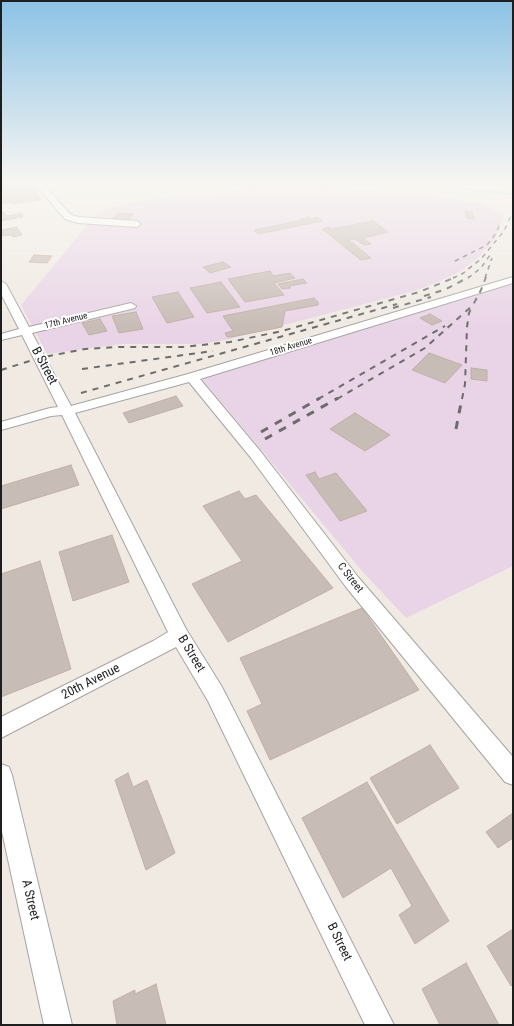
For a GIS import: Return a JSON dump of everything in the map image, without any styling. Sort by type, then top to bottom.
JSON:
[{"type":"street","name":"18th Avenue","points":[[1,434],[57,414],[192,377],[513,280]]},
{"type":"street","name":"B Street","points":[[1,284],[26,331],[57,414],[179,635],[215,694],[380,1025]]},
{"type":"street","name":"17th Avenue","points":[[1,337],[131,306]]},
{"type":"street","name":"C Street","points":[[192,377],[256,455],[352,582],[513,774]]},
{"type":"street","points":[[1,426],[57,414]]},
{"type":"street","name":"20th Avenue","points":[[1,728],[160,647],[179,635]]},
{"type":"street","name":"A Street","points":[[1,775],[58,1025]]},
{"type":"shaded area","points":[[82,232],[498,232],[496,237],[479,257],[459,272],[438,282],[414,291],[226,340],[199,344],[122,344],[47,354],[21,305]]},
{"type":"shaded area","points":[[513,284],[513,566],[406,618],[363,572],[203,380],[206,377]]},
{"type":"building","points":[[1,232],[20,232],[22,235],[13,237],[11,235],[1,236]]},
{"type":"building","points":[[256,232],[268,232],[258,234]]},
{"type":"building","points":[[326,232],[388,232],[363,238],[371,244],[364,245],[355,239],[349,240],[371,258],[361,260]]},
{"type":"building","points":[[34,255],[52,256],[47,263],[29,262]]},
{"type":"building","points":[[223,262],[231,267],[210,273],[203,267]]},
{"type":"building","points":[[270,271],[273,276],[290,273],[295,278],[274,283],[284,295],[245,302],[228,279]]},
{"type":"building","points":[[303,279],[307,283],[289,286],[291,288],[282,289],[278,284]]},
{"type":"building","points":[[221,282],[240,307],[207,313],[190,288]]},
{"type":"building","points":[[178,292],[194,317],[167,323],[152,297]]},
{"type":"building","points":[[314,298],[318,302],[318,305],[285,311],[282,327],[231,337],[227,337],[225,333],[233,331],[223,316]]},
{"type":"building","points":[[136,312],[143,329],[119,333],[112,316]]},
{"type":"building","points":[[430,314],[442,321],[432,325],[420,318]]},
{"type":"building","points":[[100,319],[107,331],[89,335],[82,323]]},
{"type":"building","points":[[429,353],[462,365],[445,383],[412,370]]},
{"type":"building","points":[[471,368],[487,370],[487,381],[471,379]]},
{"type":"building","points":[[176,396],[183,406],[129,423],[123,413]]},
{"type":"building","points":[[355,413],[390,435],[365,451],[330,429]]},
{"type":"building","points":[[71,465],[79,485],[1,509],[1,486]]},
{"type":"building","points":[[315,472],[319,479],[336,473],[367,511],[340,521],[306,475]]},
{"type":"building","points":[[239,491],[245,499],[256,495],[333,588],[228,642],[192,584],[242,561],[203,506]]},
{"type":"building","points":[[112,535],[129,582],[73,601],[59,552]]},
{"type":"building","points":[[40,561],[71,669],[1,697],[1,574]]},
{"type":"building","points":[[362,608],[419,690],[270,760],[247,711],[262,704],[240,658]]},
{"type":"building","points":[[430,745],[459,788],[397,824],[370,778]]},
{"type":"building","points":[[128,773],[133,787],[147,780],[175,853],[146,870],[115,780]]},
{"type":"building","points":[[367,782],[449,921],[415,944],[399,915],[412,906],[391,868],[343,898],[302,818]]},
{"type":"building","points":[[513,813],[513,838],[498,848],[486,832]]},
{"type":"building","points":[[513,929],[513,984],[511,986],[487,946]]},
{"type":"building","points":[[466,963],[499,1025],[440,1025],[422,989]]},
{"type":"building","points":[[156,984],[166,1025],[117,1025],[113,1001],[135,990],[135,994]]},
{"type":"railway","points":[[455,261],[487,245],[497,232]]},
{"type":"railway","points":[[453,278],[462,274],[481,259],[503,232]]},
{"type":"railway","points":[[468,278],[481,268],[490,255]]},
{"type":"railway","points":[[485,278],[492,258]]},
{"type":"railway","points":[[1,370],[39,358],[85,349],[117,347],[183,347],[230,342],[282,331],[419,292],[456,277]]},
{"type":"railway","points":[[424,296],[444,290],[469,277]]},
{"type":"railway","points":[[337,399],[425,348],[473,305],[486,277]]},
{"type":"railway","points":[[393,308],[431,297]]},
{"type":"railway","points":[[81,393],[397,304]]},
{"type":"railway","points":[[462,399],[465,384],[467,327],[469,313],[472,306]]},
{"type":"railway","points":[[318,399],[445,326]]},
{"type":"railway","points":[[82,369],[213,351]]},
{"type":"railway","points":[[261,432],[320,398]]},
{"type":"railway","points":[[265,439],[338,398]]},
{"type":"railway","points":[[456,429],[462,398]]}]
